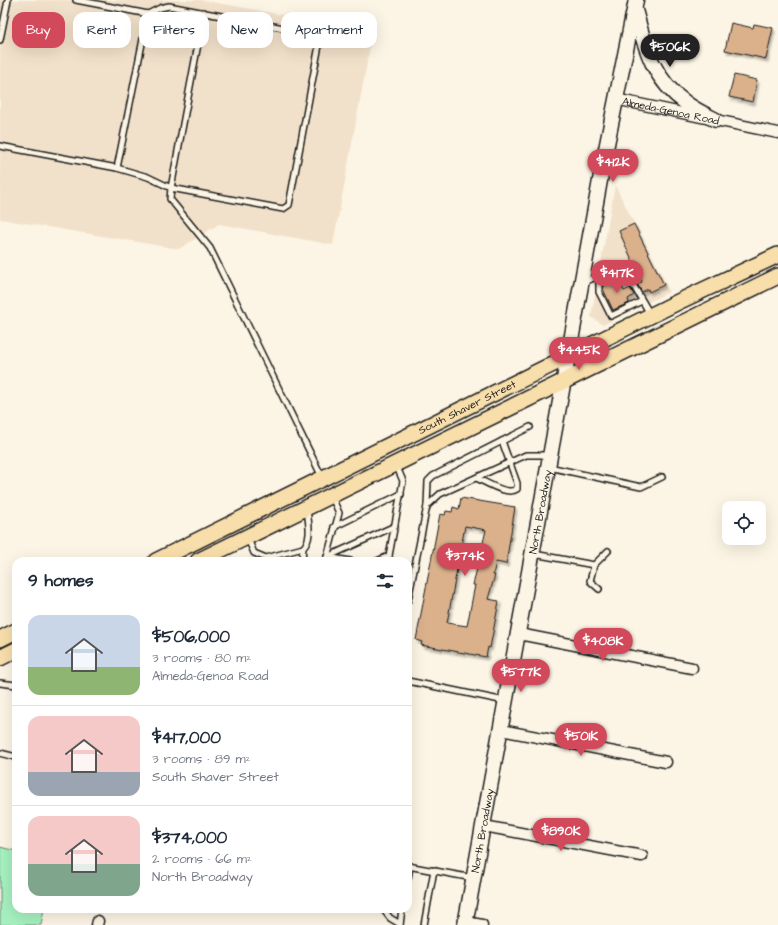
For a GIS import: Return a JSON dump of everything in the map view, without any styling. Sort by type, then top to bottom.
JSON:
[{"type":"main road","name":"South Shaver Street","points":[[164,557],[778,254]]},
{"type":"main road","name":"South Shaver Street","points":[[206,557],[778,276]]},
{"type":"main road","points":[[713,285],[721,303]]},
{"type":"main road","points":[[322,478],[331,496]]},
{"type":"main road","points":[[239,519],[247,537]]},
{"type":"main road","points":[[0,639],[12,634]]},
{"type":"main road","points":[[0,658],[12,652]]},
{"type":"street","name":"Almeda-Genoa Road","points":[[635,4],[615,99],[778,133]]},
{"type":"street","points":[[635,4],[648,55],[663,81],[686,103],[716,120]]},
{"type":"street","name":"North Broadway","points":[[466,923],[615,99]]},
{"type":"street","points":[[519,634],[692,668]]},
{"type":"street","points":[[501,730],[666,762]]},
{"type":"street","points":[[484,826],[642,856]]},
{"type":"street","points":[[466,923],[482,925]]},
{"type":"lane","points":[[0,40],[8,0]]},
{"type":"lane","points":[[76,0],[139,12]]},
{"type":"lane","points":[[152,12],[169,6],[204,12]]},
{"type":"lane","points":[[0,146],[117,168],[148,177],[171,188],[283,209],[289,205],[320,40],[315,34],[209,13]]},
{"type":"lane","points":[[117,168],[141,48]]},
{"type":"lane","points":[[197,48],[170,199],[210,248],[322,478]]},
{"type":"lane","points":[[582,284],[622,266],[651,316]]},
{"type":"lane","points":[[599,276],[599,292],[611,316],[642,301]]},
{"type":"lane","points":[[412,580],[427,506],[428,481],[433,476],[530,427]]},
{"type":"lane","points":[[476,478],[504,490],[515,490],[518,487],[502,441]]},
{"type":"lane","points":[[427,506],[440,494],[526,455],[641,487],[662,477]]},
{"type":"lane","points":[[389,557],[403,481],[395,464]]},
{"type":"lane","points":[[334,527],[401,494]]},
{"type":"lane","points":[[327,557],[334,527],[339,513],[331,496]]},
{"type":"lane","points":[[270,557],[303,548],[307,544],[309,533],[307,508]]},
{"type":"lane","points":[[331,557],[395,526]]},
{"type":"lane","points":[[247,537],[256,557]]},
{"type":"lane","points":[[302,557],[303,548]]},
{"type":"lane","points":[[599,589],[590,581],[594,565],[608,551]]},
{"type":"lane","points":[[533,553],[594,565]]},
{"type":"lane","points":[[412,682],[506,702]]},
{"type":"lane","points":[[0,683],[12,684]]},
{"type":"lane","points":[[0,753],[12,756]]},
{"type":"lane","points":[[412,866],[474,878]]},
{"type":"lane","points":[[424,925],[434,870]]},
{"type":"lane","points":[[386,913],[390,918],[400,924],[401,913]]},
{"type":"shaded area","points":[[0,0],[201,0],[268,12],[217,12],[217,48],[273,48],[273,13],[281,14],[281,48],[370,48],[333,245],[219,224],[179,249],[0,219]]},
{"type":"shaded area","points":[[615,185],[669,292],[603,325],[591,317]]},
{"type":"green space","points":[[0,847],[12,850],[12,913],[43,913],[41,925],[0,925]]},
{"type":"building","points":[[731,23],[753,28],[754,24],[773,28],[766,59],[725,50]]},
{"type":"building","points":[[734,75],[757,80],[753,102],[729,97]]},
{"type":"building","points":[[634,224],[664,285],[649,292],[648,289],[642,292],[637,284],[642,282],[619,231]]},
{"type":"building","points":[[617,278],[624,291],[630,288],[634,295],[628,299],[629,303],[613,310],[603,289],[603,284]]},
{"type":"building","points":[[461,498],[515,507],[506,564],[496,562],[493,575],[495,575],[488,599],[499,601],[490,648],[488,647],[486,657],[421,645],[422,642],[416,640],[440,514],[445,515],[446,511],[452,512],[453,507],[459,509]],"holes":[[[465,526],[486,530],[473,585],[475,585],[467,626],[447,623]]]}]
